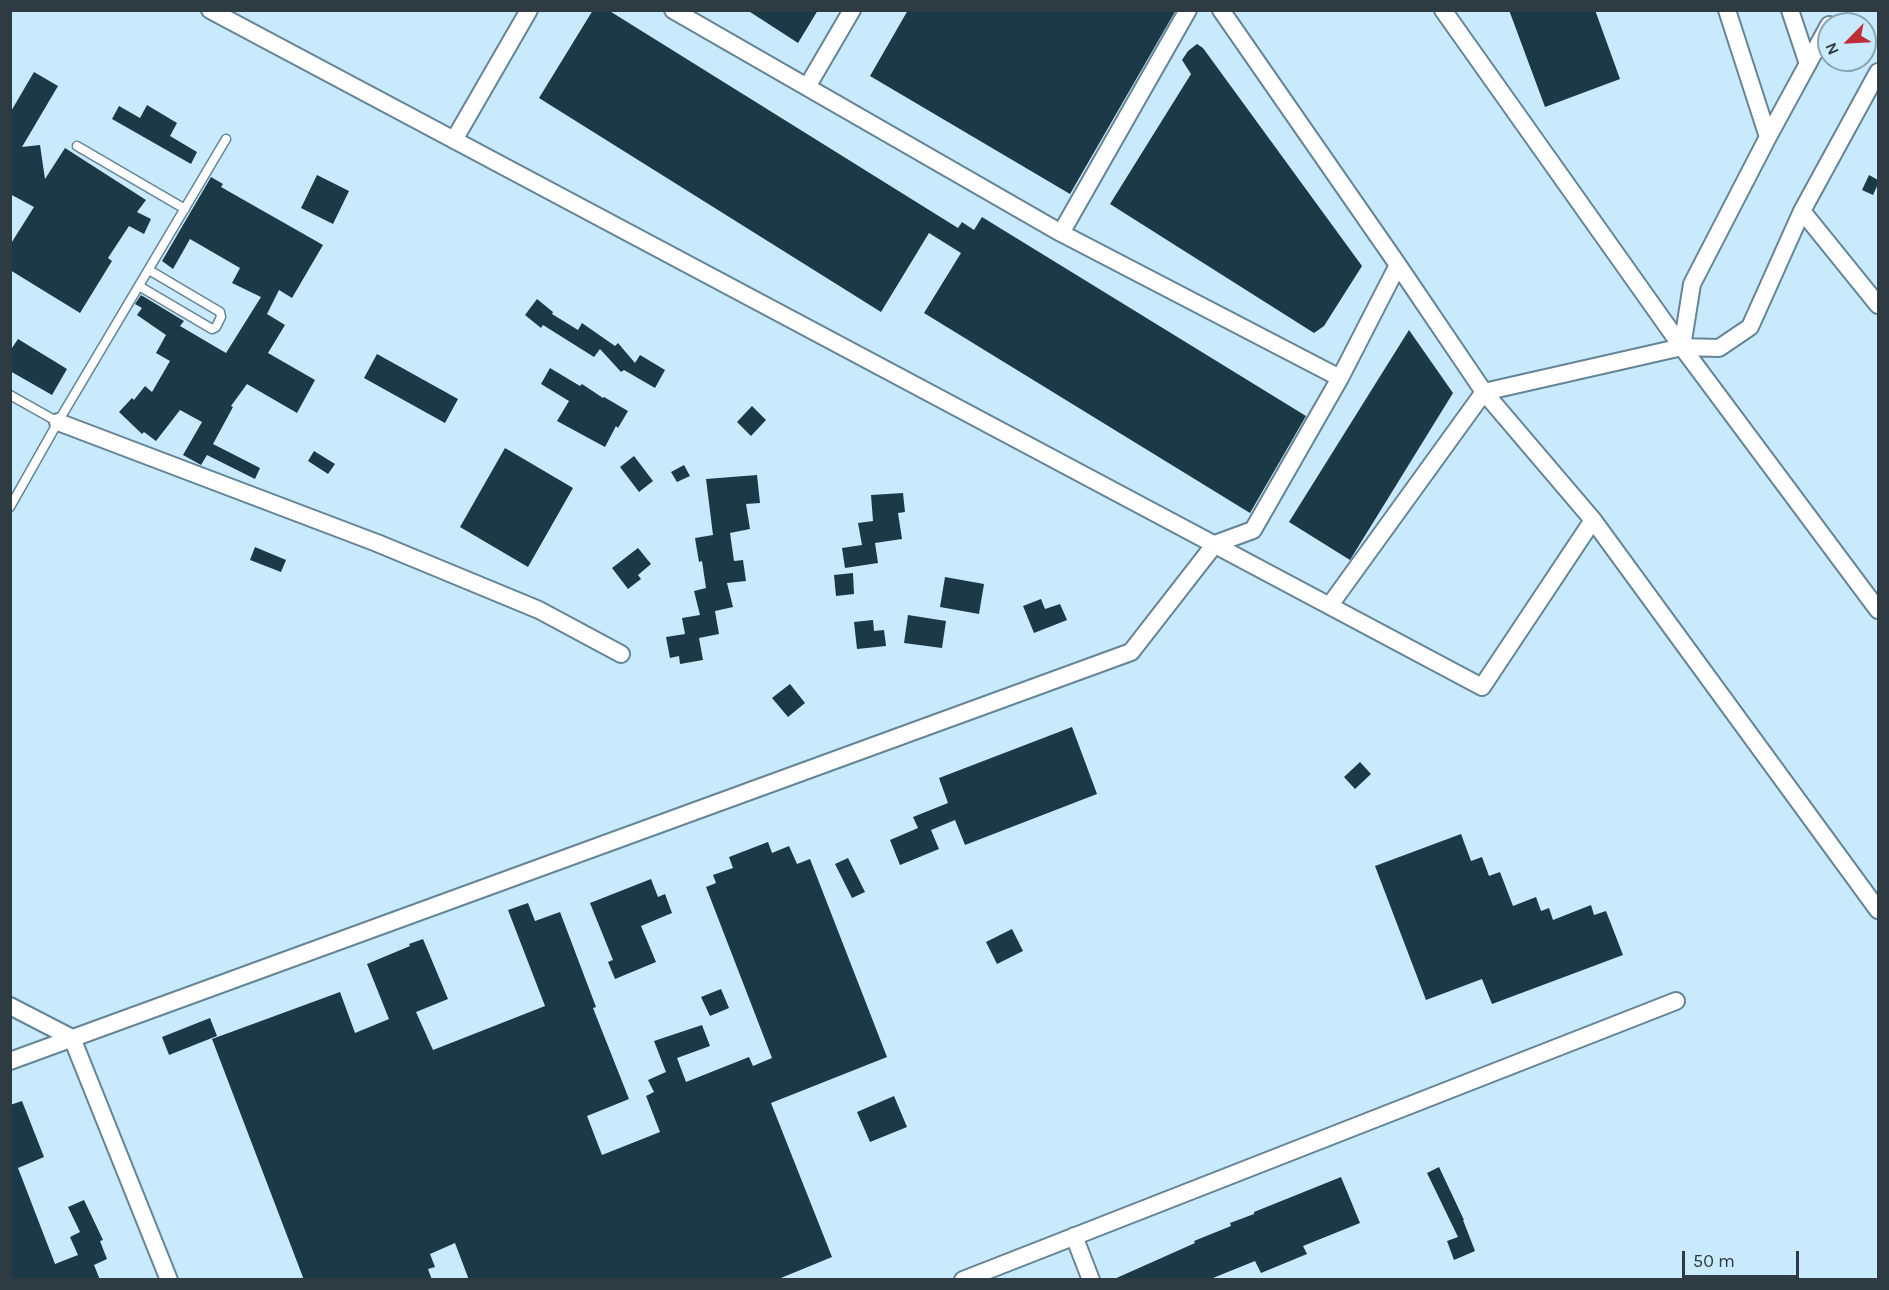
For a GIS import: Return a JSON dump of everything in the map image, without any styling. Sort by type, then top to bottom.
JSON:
[{"type":"street","points":[[210,10],[1482,687],[1593,520]]},
{"type":"street","points":[[454,140],[529,10]]},
{"type":"street","points":[[673,10],[1061,233],[1340,378]]},
{"type":"street","points":[[807,87],[852,10]]},
{"type":"street","points":[[1061,233],[1188,10]]},
{"type":"street","points":[[1221,10],[1484,392],[1593,520],[1878,910]]},
{"type":"street","points":[[1443,10],[1682,347],[1878,610]]},
{"type":"street","points":[[1727,10],[1768,137]]},
{"type":"street","points":[[1790,10],[1808,64]]},
{"type":"street","points":[[1682,347],[1692,284],[1817,47]]},
{"type":"street","points":[[1330,606],[1484,392],[1682,347],[1719,348],[1750,327],[1802,211],[1878,72]]},
{"type":"street","points":[[1802,211],[1878,306]]},
{"type":"street","points":[[10,1061],[1131,652],[1215,544],[1253,530],[1340,378],[1398,265]]},
{"type":"street","points":[[58,422],[377,543],[539,610],[621,654]]},
{"type":"street","points":[[963,1280],[1676,1001]]},
{"type":"street","points":[[10,1006],[72,1038],[169,1280]]},
{"type":"street","points":[[1074,1236],[1090,1280]]},
{"type":"lane","points":[[10,507],[226,139]]},
{"type":"lane","points":[[77,146],[185,208]]},
{"type":"lane","points":[[139,286],[212,329],[216,327],[221,317],[220,312],[149,270]]},
{"type":"lane","points":[[10,395],[58,422]]},
{"type":"building","points":[[593,10],[608,10],[958,228],[962,222],[974,230],[982,217],[1306,416],[1250,513],[924,313],[961,253],[929,233],[881,312],[539,98]]},
{"type":"building","points":[[747,10],[818,10],[798,43]]},
{"type":"building","points":[[908,10],[1176,10],[1070,194],[870,76]]},
{"type":"building","points":[[1509,10],[1595,10],[1620,79],[1545,107]]},
{"type":"building","points":[[1197,44],[1203,48],[1362,266],[1324,326],[1314,333],[1110,204],[1191,74],[1182,60]]},
{"type":"building","points":[[34,72],[58,86],[22,147],[40,145],[45,179],[65,148],[146,200],[137,212],[151,219],[144,234],[129,226],[108,258],[112,261],[80,313],[10,270],[10,245],[34,207],[10,194],[10,113]]},
{"type":"building","points":[[147,105],[177,123],[170,136],[197,152],[191,164],[112,119],[119,106],[140,118]]},
{"type":"building","points":[[317,175],[349,191],[333,224],[301,208]]},
{"type":"building","points":[[1869,175],[1878,180],[1873,195],[1862,190]]},
{"type":"building","points":[[211,177],[223,184],[221,187],[323,245],[292,298],[279,290],[267,314],[285,325],[268,353],[315,380],[297,413],[247,384],[231,406],[233,407],[213,444],[260,468],[255,479],[207,455],[201,465],[183,455],[202,422],[180,410],[156,441],[144,432],[142,434],[119,412],[132,398],[134,400],[145,386],[152,392],[170,361],[156,353],[166,335],[137,315],[142,308],[135,304],[141,295],[184,321],[180,326],[226,353],[261,297],[232,283],[240,268],[190,239],[173,269],[162,261]]},
{"type":"building","points":[[537,299],[553,312],[552,314],[578,330],[582,323],[615,346],[618,343],[635,363],[640,355],[665,370],[655,388],[624,370],[621,372],[600,349],[594,357],[543,325],[541,328],[525,315]]},
{"type":"building","points":[[1409,330],[1453,393],[1350,560],[1289,522]]},
{"type":"building","points":[[18,339],[67,369],[52,395],[10,371],[10,351]]},
{"type":"building","points":[[377,354],[458,399],[445,423],[364,378]]},
{"type":"building","points":[[550,368],[628,411],[618,428],[616,426],[605,447],[557,421],[569,401],[541,384]]},
{"type":"building","points":[[752,406],[766,420],[751,436],[737,422]]},
{"type":"building","points":[[505,448],[573,488],[528,567],[460,527]]},
{"type":"building","points":[[314,451],[335,464],[328,474],[308,461]]},
{"type":"building","points":[[634,456],[653,481],[639,492],[620,467]]},
{"type":"building","points":[[684,465],[690,476],[677,482],[671,472]]},
{"type":"building","points":[[757,475],[760,503],[746,504],[750,529],[730,533],[734,561],[743,560],[746,581],[727,583],[733,607],[715,611],[719,634],[699,638],[703,660],[680,664],[679,656],[670,658],[666,637],[685,634],[682,618],[700,615],[694,591],[706,588],[702,561],[699,562],[695,538],[713,535],[706,479]]},
{"type":"building","points":[[903,493],[905,512],[898,513],[902,539],[875,543],[878,563],[845,568],[842,548],[862,545],[858,523],[873,521],[871,495]]},
{"type":"building","points":[[255,547],[286,560],[281,572],[250,560]]},
{"type":"building","points":[[638,548],[651,564],[638,575],[641,579],[628,589],[612,568]]},
{"type":"building","points":[[853,573],[854,594],[836,596],[834,575]]},
{"type":"building","points":[[945,577],[984,584],[979,614],[940,607]]},
{"type":"building","points":[[1041,599],[1045,609],[1060,604],[1067,620],[1034,633],[1023,606]]},
{"type":"building","points":[[908,615],[946,621],[942,648],[904,643]]},
{"type":"building","points":[[873,620],[874,631],[884,630],[886,646],[857,649],[854,622]]},
{"type":"building","points":[[790,684],[805,703],[788,717],[772,698]]},
{"type":"building","points":[[1072,727],[1097,794],[965,845],[955,820],[931,830],[939,849],[900,865],[890,840],[918,828],[913,817],[948,803],[939,778]]},
{"type":"building","points":[[1360,762],[1371,774],[1355,789],[1344,777]]},
{"type":"building","points":[[1461,834],[1471,861],[1482,857],[1489,876],[1500,872],[1513,906],[1536,897],[1541,911],[1549,908],[1553,920],[1591,905],[1594,915],[1606,911],[1623,955],[1492,1004],[1482,979],[1426,1000],[1375,866]]},
{"type":"building","points":[[768,842],[772,853],[789,846],[797,864],[810,859],[887,1057],[771,1103],[832,1257],[776,1280],[469,1280],[455,1243],[430,1254],[435,1267],[428,1269],[432,1280],[304,1280],[212,1039],[340,992],[355,1033],[389,1019],[367,964],[423,939],[448,999],[416,1012],[433,1050],[545,1006],[508,910],[528,903],[535,921],[560,912],[596,1007],[593,1008],[629,1099],[587,1116],[602,1155],[660,1132],[646,1096],[654,1092],[648,1080],[666,1072],[654,1041],[702,1025],[710,1046],[677,1058],[686,1082],[749,1057],[753,1066],[772,1058],[706,887],[716,883],[713,875],[733,868],[729,857]]},
{"type":"building","points":[[848,858],[865,892],[852,898],[835,864]]},
{"type":"building","points":[[651,879],[658,897],[665,894],[672,913],[641,926],[656,962],[615,979],[608,962],[613,960],[590,903]]},
{"type":"building","points":[[1012,929],[1023,951],[997,964],[986,942]]},
{"type":"building","points":[[721,989],[729,1008],[710,1016],[701,997]]},
{"type":"building","points":[[210,1018],[217,1036],[169,1055],[162,1037]]},
{"type":"building","points":[[894,1096],[907,1127],[870,1142],[857,1112]]},
{"type":"building","points":[[22,1101],[44,1157],[18,1168],[55,1264],[78,1255],[70,1237],[80,1232],[68,1207],[84,1200],[103,1240],[100,1241],[107,1259],[94,1265],[100,1280],[10,1280],[10,1105]]},
{"type":"building","points":[[1439,1167],[1464,1220],[1475,1251],[1454,1260],[1447,1241],[1458,1237],[1427,1173]]},
{"type":"building","points":[[1341,1177],[1360,1223],[1303,1246],[1307,1254],[1261,1273],[1255,1261],[1208,1280],[1112,1280],[1231,1226],[1230,1223],[1254,1214],[1254,1212]]}]
